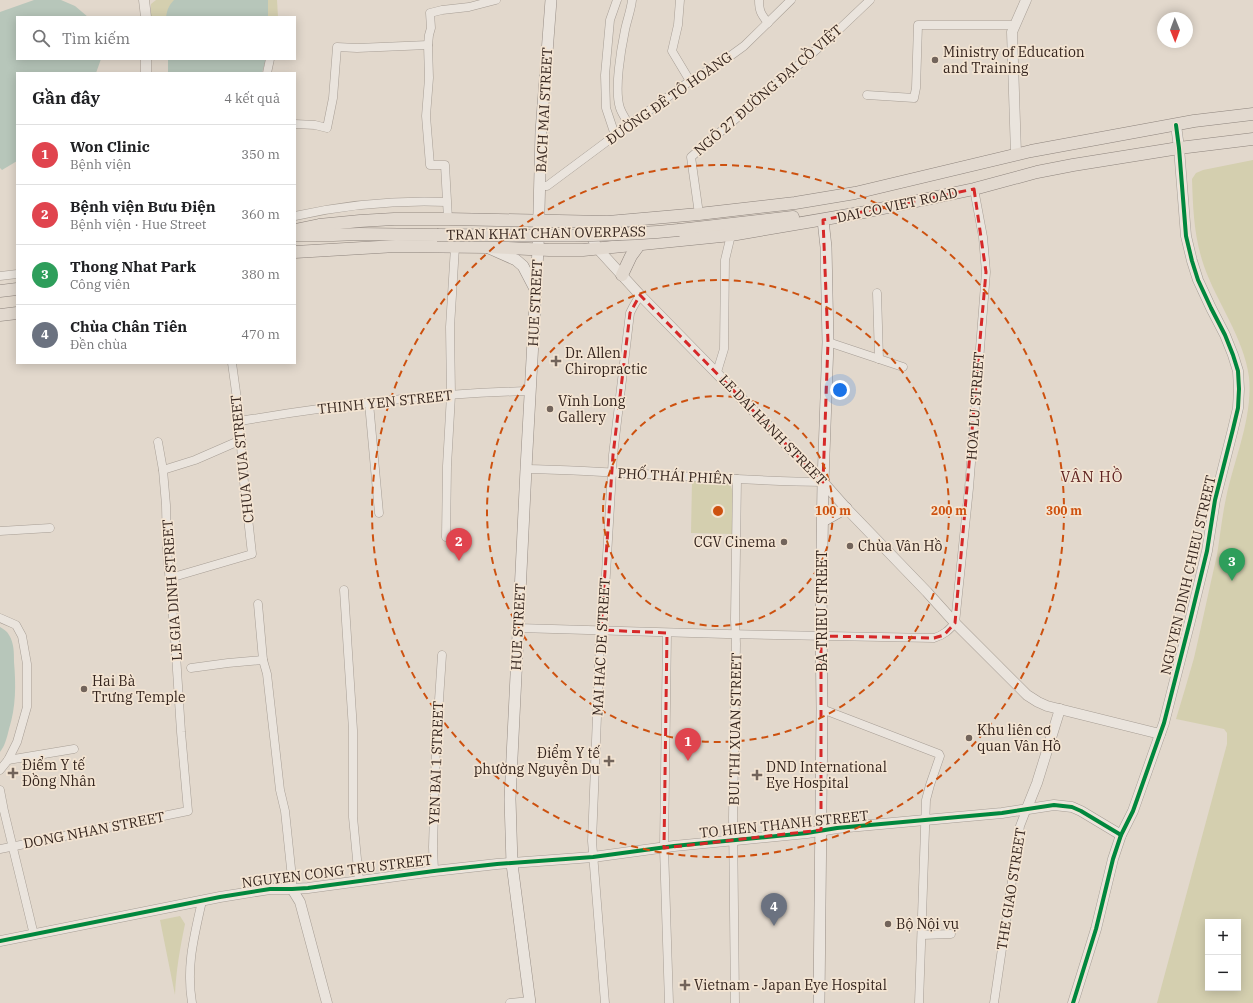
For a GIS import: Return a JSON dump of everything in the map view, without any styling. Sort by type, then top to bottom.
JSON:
[{"type":"main road","name":"BACH MAI STREET","points":[[538,250],[541,132],[551,0]]},
{"type":"main road","name":"DAI CO VIET ROAD","points":[[296,230],[319,225],[360,221],[468,219],[608,222],[699,214],[795,203],[855,193],[1016,154],[1176,124],[1253,114]]},
{"type":"main road","name":"DAI CO VIET ROAD","points":[[300,251],[396,246],[487,246],[538,250],[598,249],[731,235],[823,220],[910,203],[974,189],[1037,172],[1179,148],[1253,139]]},
{"type":"main road","points":[[905,181],[910,203]]},
{"type":"main road","name":"TRAN KHAT CHAN OVERPASS","points":[[720,224],[766,213],[795,203]]},
{"type":"main road","name":"TRAN KHAT CHAN OVERPASS","points":[[296,235],[359,234],[603,236],[748,222],[815,213],[836,217]]},
{"type":"main road","points":[[455,247],[477,240],[479,237],[480,233],[478,225],[468,219]]},
{"type":"main road","points":[[622,275],[631,256],[639,245],[630,242],[626,237],[627,230],[633,220]]},
{"type":"main road","name":"BA TRIEU STREET","points":[[819,1003],[823,521],[828,342],[826,247],[823,220]]},
{"type":"main road","name":"TRAN KHAT CHAN OVERPASS","points":[[300,251],[331,242],[397,235]]},
{"type":"main road","points":[[487,246],[516,260],[524,266],[536,292]]},
{"type":"main road","name":"HUE STREET","points":[[530,1002],[512,864],[510,799],[538,250]]},
{"type":"main road","points":[[0,291],[16,289]]},
{"type":"main road","points":[[0,315],[16,313]]},
{"type":"main road","points":[[823,521],[846,508]]},
{"type":"street","points":[[144,0],[146,16]]},
{"type":"street","points":[[448,219],[446,202],[446,165],[430,165],[426,116],[429,78],[428,45],[431,28],[430,13],[468,7],[496,0]]},
{"type":"street","points":[[615,135],[606,108],[605,75],[610,20],[618,0]]},
{"type":"street","points":[[629,125],[620,107],[618,81],[621,52],[632,0]]},
{"type":"street","points":[[680,0],[678,25],[672,51],[690,81]]},
{"type":"street","points":[[759,0],[759,9],[768,23]]},
{"type":"street","name":"ĐƯỜNG ĐÊ TÔ HOÀNG","points":[[540,186],[547,186],[690,81],[722,62],[744,46],[791,0]]},
{"type":"street","name":"NGÕ 27 ĐƯỜNG ĐẠI CỒ VIỆT","points":[[699,214],[691,157],[830,38],[870,0]]},
{"type":"street","points":[[1016,154],[1012,32],[1014,24],[1026,0]]},
{"type":"street","points":[[867,95],[914,98],[916,88],[918,25],[1014,24]]},
{"type":"street","points":[[296,124],[315,125],[326,128],[332,98],[337,47],[357,48],[428,45]]},
{"type":"street","points":[[146,60],[146,72]]},
{"type":"street","points":[[267,72],[270,60]]},
{"type":"street","name":"NGUYEN DINH CHIEU STREET","points":[[1073,1003],[1096,929],[1113,859],[1121,835],[1133,811],[1160,734],[1181,660],[1206,552],[1215,500],[1234,429],[1238,408],[1238,371],[1225,335],[1198,280],[1186,236],[1176,124]]},
{"type":"street","name":"HOA LU STREET","points":[[955,623],[969,488],[986,272],[983,238],[974,189]]},
{"type":"street","points":[[296,216],[315,211],[385,202],[446,202]]},
{"type":"street","name":"LE DAI HANH STREET","points":[[584,222],[598,249],[640,295],[824,482],[846,508],[955,623],[1027,695],[1038,702],[1060,709],[1160,734]]},
{"type":"street","points":[[717,372],[725,343],[726,260],[731,235]]},
{"type":"street","points":[[446,537],[451,395],[450,327],[455,247]]},
{"type":"street","points":[[0,276],[16,274]]},
{"type":"street","points":[[877,292],[879,359]]},
{"type":"street","name":"MAI HAC DE STREET","points":[[605,1003],[592,841],[600,641],[612,472],[630,313],[640,295]]},
{"type":"street","points":[[828,342],[903,367]]},
{"type":"street","name":"CHUA VUA STREET","points":[[170,578],[252,554],[240,421],[232,364]]},
{"type":"street","name":"THINH YEN STREET","points":[[240,421],[310,409],[451,395],[531,391]]},
{"type":"street","points":[[369,403],[380,513]]},
{"type":"street","points":[[163,470],[195,460],[241,440]]},
{"type":"street","name":"LE GIA DINH STREET","points":[[158,442],[163,470],[166,505],[181,732],[188,811]]},
{"type":"street","name":"PHỐ THÁI PHIÊN","points":[[526,469],[824,482]]},
{"type":"street","name":"BUI THI XUAN STREET","points":[[735,1003],[733,840],[737,479]]},
{"type":"street","points":[[0,531],[50,528]]},
{"type":"street","points":[[344,590],[352,730],[353,817],[359,880]]},
{"type":"street","points":[[258,604],[263,660],[267,674],[280,790],[285,811],[292,889],[300,902],[327,1003]]},
{"type":"street","points":[[0,618],[16,625],[22,636],[27,664],[28,707],[17,742],[8,760],[0,770]]},
{"type":"street","points":[[518,628],[667,633],[934,638],[944,635],[955,623]]},
{"type":"street","points":[[667,633],[664,848],[669,1003]]},
{"type":"street","name":"YEN BAI 1 STREET","points":[[434,871],[433,847],[436,745],[442,655]]},
{"type":"street","points":[[191,668],[228,662],[263,660]]},
{"type":"street","points":[[822,709],[939,754],[940,756],[926,800],[919,1003]]},
{"type":"street","name":"THE GIAO STREET","points":[[994,1003],[1020,826],[1037,783],[1060,709]]},
{"type":"street","points":[[8,760],[74,749]]},
{"type":"street","points":[[0,790],[34,935]]},
{"type":"street","name":"TO HIEN THANH STREET","points":[[512,864],[593,857],[821,830],[1002,813],[1054,805],[1072,807],[1081,811],[1121,835]]},
{"type":"street","name":"DONG NHAN STREET","points":[[0,849],[188,811]]},
{"type":"street","name":"NGUYEN CONG TRU STREET","points":[[0,942],[202,901],[270,889],[292,889],[434,871],[497,864],[512,864]]},
{"type":"street","points":[[192,1003],[189,982],[189,967],[202,901]]},
{"type":"street","points":[[922,936],[951,934]]},
{"type":"street","points":[[510,1003],[530,1002]]},
{"type":"highlighted area","points":[[974,189],[986,272],[955,623],[944,635],[934,638],[821,636],[821,830],[664,848],[667,633],[601,630],[613,455],[630,313],[640,295],[823,482],[828,342],[823,220]]},
{"type":"shaded area","points":[[34,0],[61,0],[75,6],[87,16],[16,16],[16,60],[101,60],[96,72],[16,72],[16,162],[2,170],[0,168],[0,12]]},
{"type":"shaded area","points":[[156,0],[277,0],[278,16],[151,16],[151,4]]},
{"type":"shaded area","points":[[174,0],[268,0],[268,16],[166,16],[168,8]]},
{"type":"shaded area","points":[[168,60],[266,60],[262,72],[168,72]]},
{"type":"shaded area","points":[[1253,160],[1253,1003],[1157,1003],[1227,744],[1227,733],[1224,729],[1176,719],[1197,645],[1217,555],[1229,483],[1246,423],[1249,392],[1249,377],[1242,348],[1209,280],[1198,244],[1192,179],[1196,173],[1203,170]]},
{"type":"shaded area","points":[[692,481],[727,483],[730,485],[733,495],[732,534],[691,533]]},
{"type":"shaded area","points":[[0,627],[5,630],[11,638],[13,644],[15,688],[11,721],[6,741],[0,752]]},
{"type":"shaded area","points":[[180,916],[185,924],[178,960],[175,995],[160,920]]},
{"type":"cycle path","points":[[1073,1003],[1096,929],[1113,859],[1121,835],[1133,811],[1164,723],[1207,551],[1215,500],[1238,408],[1238,371],[1225,335],[1198,280],[1186,236],[1176,125]]},
{"type":"cycle path","points":[[0,941],[220,897],[270,889],[308,888],[434,871],[497,864],[593,857],[674,846],[807,833],[837,828],[1002,813],[1054,805],[1072,807],[1081,811],[1121,835]]},
{"type":"place","name":"Ministry of Education and Training","points":[[935,60]]},
{"type":"place","name":"Dr. Allen Chiropractic","points":[[556,361]]},
{"type":"place","name":"Vĩnh Long Gallery","points":[[550,409]]},
{"type":"place","name":"CGV Cinema","points":[[784,542]]},
{"type":"place","name":"Chùa Vân Hồ","points":[[850,546]]},
{"type":"place","name":"Bệnh viện Bưu Điện","points":[[459,561]]},
{"type":"place","name":"Thong Nhat Park","points":[[1232,581]]},
{"type":"place","name":"Hai Bà Trưng Temple","points":[[84,689]]},
{"type":"place","name":"Khu liên cơ quan Vân Hồ","points":[[969,738]]},
{"type":"place","name":"Điểm Y tế phường Nguyễn Du","points":[[609,761]]},
{"type":"place","name":"Won Clinic","points":[[688,761]]},
{"type":"place","name":"Điểm Y tế Đồng Nhân","points":[[13,773]]},
{"type":"place","name":"DND International Eye Hospital","points":[[757,775]]},
{"type":"place","name":"Bộ Nội vụ","points":[[888,924]]},
{"type":"place","name":"Chùa Chân Tiên","points":[[774,926]]},
{"type":"place","name":"Vietnam - Japan Eye Hospital","points":[[685,985]]},
{"type":"district","name":"VÂN HỒ","points":[[1092,477]]}]
